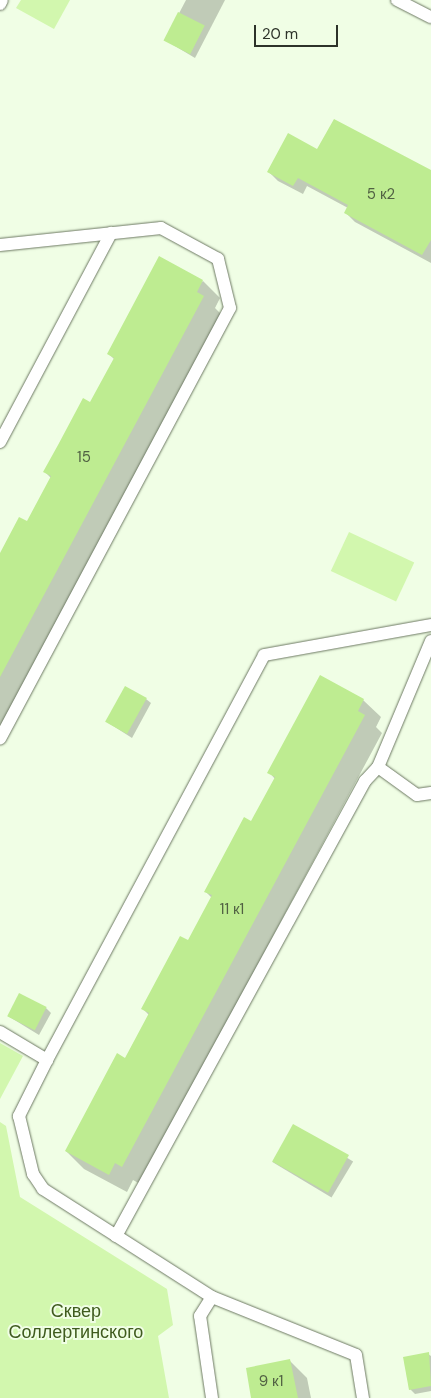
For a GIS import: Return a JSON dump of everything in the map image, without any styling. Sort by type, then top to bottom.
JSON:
[{"type":"lane","points":[[0,4],[2,0]]},
{"type":"lane","points":[[397,0],[431,17]]},
{"type":"lane","points":[[0,245],[161,228],[218,260],[230,308],[0,738]]},
{"type":"lane","points":[[0,442],[111,233]]},
{"type":"lane","points":[[363,1398],[356,1356],[212,1297],[43,1189],[33,1174],[19,1116],[47,1060],[264,655],[431,625]]},
{"type":"lane","points":[[116,1236],[365,781],[378,767],[431,641]]},
{"type":"lane","points":[[378,767],[417,795],[431,793]]},
{"type":"lane","points":[[0,1032],[47,1060]]},
{"type":"lane","points":[[212,1297],[200,1316],[212,1398]]},
{"type":"green space","points":[[21,0],[70,0],[54,29],[16,8]]},
{"type":"green space","points":[[349,532],[414,562],[396,601],[331,571]]},
{"type":"green space","points":[[0,1043],[23,1056],[0,1099]]},
{"type":"green space","name":"Сквер Соллертинского","points":[[0,1122],[6,1126],[20,1197],[167,1289],[173,1325],[158,1336],[169,1398],[0,1398]]},
{"type":"building","points":[[178,12],[205,26],[190,54],[163,41]]},
{"type":"building","points":[[334,119],[431,170],[431,240],[422,255],[344,213],[348,205],[298,178],[293,186],[267,172],[288,133],[317,149]]},
{"type":"building","points":[[159,256],[203,280],[197,292],[204,296],[0,677],[0,553],[19,517],[27,521],[51,476],[43,472],[83,398],[90,402],[114,358],[107,354]]},
{"type":"building","points":[[320,675],[364,699],[358,711],[365,715],[122,1167],[115,1163],[109,1175],[65,1151],[117,1053],[125,1058],[149,1013],[141,1009],[180,936],[188,940],[212,895],[204,892],[244,817],[251,821],[275,777],[267,773]]},
{"type":"building","points":[[125,686],[147,698],[127,734],[105,722]]},
{"type":"building","points":[[19,993],[47,1007],[35,1030],[7,1016]]},
{"type":"building","points":[[293,1124],[349,1155],[328,1193],[272,1162]]},
{"type":"building","points":[[429,1352],[431,1386],[409,1390],[403,1357]]},
{"type":"building","points":[[290,1359],[298,1398],[251,1398],[246,1368]]}]
